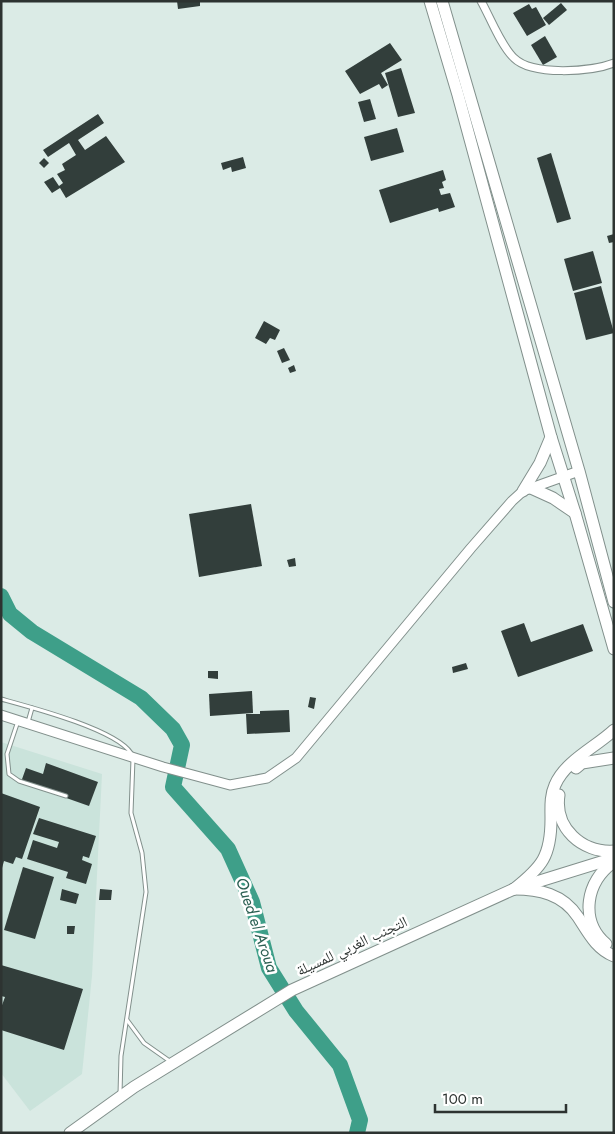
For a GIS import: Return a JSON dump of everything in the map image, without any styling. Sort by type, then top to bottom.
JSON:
[{"type":"main road","points":[[430,1],[458,95],[551,437],[614,649]]},
{"type":"main road","points":[[442,1],[579,471],[614,602]]},
{"type":"main road","points":[[551,437],[527,490],[553,498],[575,513]]},
{"type":"main road","points":[[514,889],[540,866],[548,853],[551,837],[551,799],[556,783],[569,767],[614,730]]},
{"type":"main road","points":[[614,758],[582,762],[568,775],[561,787],[558,804],[561,821],[572,838],[595,849],[614,851]]},
{"type":"main road","name":"التجنب الغربي للمسيلة","points":[[70,1133],[172,1062],[292,990],[514,889],[614,858]]},
{"type":"main road","points":[[614,862],[600,872],[592,887],[588,905],[592,922],[601,939],[614,950]]},
{"type":"main road","points":[[514,889],[536,889],[551,894],[567,904],[597,944],[614,956]]},
{"type":"street","points":[[481,1],[511,56],[526,66],[582,70],[614,63]]},
{"type":"street","points":[[1,715],[181,773],[230,785],[267,778],[296,758],[476,541],[527,490],[563,475],[579,471]]},
{"type":"lane","points":[[1,699],[91,728],[120,742],[133,758],[131,813],[142,852],[146,892],[126,1020],[120,1097]]},
{"type":"lane","points":[[28,723],[32,708]]},
{"type":"lane","points":[[18,720],[7,754],[9,774],[19,781],[66,796]]},
{"type":"lane","points":[[126,1020],[144,1043],[172,1062]]},
{"type":"shaded area","points":[[1,742],[102,774],[92,976],[82,1074],[30,1111],[1,1073]]},
{"type":"building","points":[[177,1],[200,1],[200,6],[178,9]]},
{"type":"building","points":[[561,3],[567,10],[549,25],[543,18]]},
{"type":"building","points":[[529,4],[532,9],[536,7],[546,25],[527,36],[513,13]]},
{"type":"building","points":[[545,36],[557,57],[543,65],[531,45]]},
{"type":"building","points":[[390,43],[402,60],[381,73],[388,85],[382,89],[379,84],[360,94],[345,71]]},
{"type":"building","points":[[401,68],[415,113],[398,117],[385,73]]},
{"type":"building","points":[[370,99],[376,119],[364,122],[358,102]]},
{"type":"building","points":[[98,114],[104,123],[78,140],[85,150],[106,136],[125,162],[66,198],[60,188],[52,193],[44,182],[53,177],[59,186],[63,183],[57,174],[65,170],[62,164],[76,155],[69,143],[48,157],[43,150]]},
{"type":"building","points":[[397,128],[404,152],[371,161],[364,137]]},
{"type":"building","points":[[551,153],[571,219],[557,223],[537,158]]},
{"type":"building","points":[[243,157],[246,168],[232,172],[231,167],[223,170],[221,163]]},
{"type":"building","points":[[44,158],[49,163],[44,168],[39,163]]},
{"type":"building","points":[[443,170],[446,180],[442,182],[444,188],[439,189],[441,195],[450,193],[455,207],[439,212],[438,208],[390,223],[379,190]]},
{"type":"building","points":[[614,234],[614,242],[609,243],[607,236]]},
{"type":"building","points":[[593,251],[602,283],[573,291],[564,259]]},
{"type":"building","points":[[601,286],[614,333],[586,340],[574,293]]},
{"type":"building","points":[[264,321],[280,330],[275,340],[270,338],[266,344],[255,338]]},
{"type":"building","points":[[284,348],[290,360],[282,363],[277,351]]},
{"type":"building","points":[[294,365],[296,371],[290,373],[288,368]]},
{"type":"building","points":[[251,504],[262,566],[199,577],[189,514]]},
{"type":"building","points":[[295,558],[296,566],[289,567],[287,560]]},
{"type":"building","points":[[524,623],[531,642],[583,624],[593,651],[518,677],[501,631]]},
{"type":"building","points":[[466,663],[468,669],[453,673],[452,667]]},
{"type":"building","points":[[208,671],[218,671],[218,679],[208,678]]},
{"type":"building","points":[[252,691],[253,713],[210,716],[209,694]]},
{"type":"building","points":[[310,697],[316,698],[314,709],[308,707]]},
{"type":"building","points":[[289,710],[290,732],[247,734],[246,714],[260,714],[260,711]]},
{"type":"building","points":[[46,763],[98,782],[89,806],[21,782],[26,768],[43,774]]},
{"type":"building","points":[[1,793],[40,807],[22,859],[16,857],[13,864],[4,861],[2,868]]},
{"type":"building","points":[[39,818],[96,836],[89,858],[83,856],[82,860],[92,864],[86,884],[66,878],[68,872],[27,859],[33,840],[57,848],[59,842],[33,834]]},
{"type":"building","points":[[23,867],[54,877],[35,939],[4,930]]},
{"type":"building","points":[[62,889],[79,894],[76,904],[60,900]]},
{"type":"building","points":[[100,889],[112,890],[111,900],[99,900]]},
{"type":"building","points":[[67,926],[75,926],[74,934],[67,934]]},
{"type":"building","points":[[1,965],[83,989],[64,1050],[1,1030],[1,1008],[5,997],[1,996]]},
{"type":"waterway","name":"Oued el Aroua","points":[[1,596],[10,614],[32,632],[141,698],[173,729],[182,745],[173,787],[228,849],[252,902],[269,968],[296,1011],[340,1065],[360,1120],[357,1133]]}]
